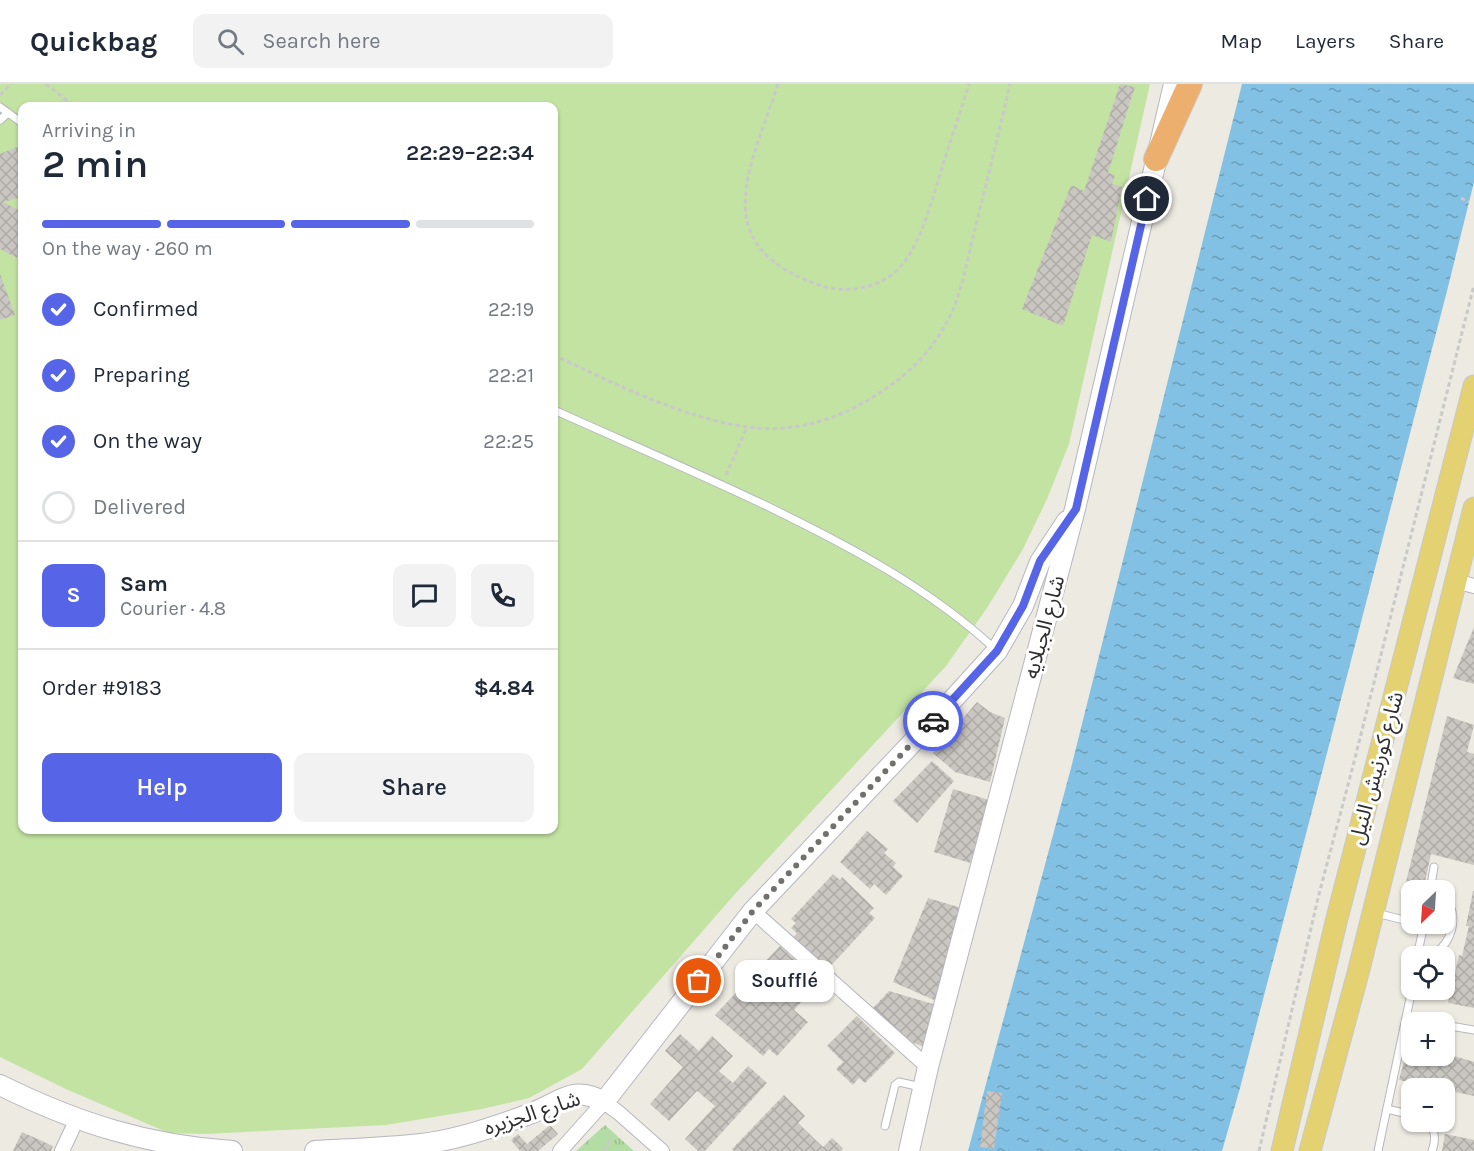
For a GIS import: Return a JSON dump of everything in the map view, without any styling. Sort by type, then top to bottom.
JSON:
[{"type":"highway","points":[[1156,159],[1190,84]]},
{"type":"main road","name":"شارع كورنيش النيل","points":[[1282,1151],[1336,922],[1474,386]]},
{"type":"main road","name":"شارع كورنيش النيل","points":[[1311,1151],[1372,912],[1465,584],[1474,508]]},
{"type":"main road","points":[[1336,922],[1348,935],[1365,942]]},
{"type":"main road","points":[[1322,978],[1339,970],[1358,973]]},
{"type":"street","name":"شارع الجبلايه","points":[[909,1151],[928,1067],[1076,509],[1171,90]]},
{"type":"street","points":[[560,1151],[604,1102],[753,911],[997,651],[1023,606],[1040,561],[1076,509]]},
{"type":"street","points":[[753,911],[928,1067]]},
{"type":"street","points":[[0,1085],[77,1119],[134,1137],[192,1148],[232,1151]]},
{"type":"street","name":"شارع الجزيره","points":[[315,1151],[429,1148],[456,1137],[520,1118],[576,1094],[590,1095],[604,1102]]},
{"type":"street","points":[[604,1102],[662,1151]]},
{"type":"street","points":[[62,1151],[77,1119]]},
{"type":"lane","points":[[0,107],[18,120]]},
{"type":"lane","points":[[0,120],[8,113]]},
{"type":"lane","points":[[558,412],[722,485],[830,537],[910,583],[979,634],[997,651]]},
{"type":"lane","points":[[1432,880],[1434,867]]},
{"type":"lane","points":[[1372,912],[1401,919]]},
{"type":"lane","points":[[1455,1027],[1474,1030]]},
{"type":"lane","points":[[1378,1151],[1401,1042]]},
{"type":"lane","points":[[885,1126],[895,1084],[899,1082],[923,1087]]},
{"type":"lane","points":[[1387,1109],[1401,1112]]},
{"type":"lane","points":[[1432,1151],[1435,1143],[1434,1132]]},
{"type":"path","points":[[0,95],[11,84]]},
{"type":"path","points":[[46,84],[69,102]]},
{"type":"path","points":[[778,84],[745,186],[745,218],[754,242],[769,260],[795,276],[821,286],[849,290],[873,285],[895,273],[912,250],[924,224],[969,84]]},
{"type":"path","points":[[558,357],[636,393],[689,413],[747,427],[783,428],[819,422],[854,409],[885,390],[913,368],[937,342],[953,310],[1010,84]]},
{"type":"path","points":[[1461,198],[1469,202]]},
{"type":"path","points":[[1259,1151],[1319,894],[1474,285]]},
{"type":"path","points":[[722,485],[747,427]]},
{"type":"path","points":[[604,1151],[610,1139]]},
{"type":"green space","points":[[0,84],[1150,84],[1069,444],[1047,499],[1023,549],[987,608],[946,666],[735,894],[582,1069],[529,1098],[482,1109],[386,1125],[205,1134],[169,1133],[68,1090],[0,1057]]},
{"type":"green space","points":[[605,1125],[634,1151],[576,1151]]},
{"type":"water","points":[[1242,84],[1474,84],[1474,182],[1447,291],[1222,1151],[968,1151],[1071,768]]},
{"type":"building","points":[[1120,84],[1135,87],[1108,173],[1115,175],[1112,184],[1122,187],[1111,242],[1092,235],[1063,326],[1022,309],[1071,185],[1084,191]]},
{"type":"building","points":[[18,147],[18,198],[3,202],[18,210],[17,258],[0,249],[0,154]]},
{"type":"building","points":[[0,274],[15,315],[0,320]]},
{"type":"building","points":[[1474,627],[1474,684],[1453,678]]},
{"type":"building","points":[[977,702],[990,712],[1005,718],[990,782],[955,772],[933,753]]},
{"type":"building","points":[[1447,716],[1474,725],[1467,752],[1474,754],[1474,865],[1431,854],[1425,880],[1406,880]]},
{"type":"building","points":[[932,761],[954,781],[917,823],[893,801]]},
{"type":"building","points":[[953,789],[989,800],[970,863],[934,852]]},
{"type":"building","points":[[867,831],[888,849],[884,853],[896,863],[893,867],[903,876],[886,895],[874,884],[870,889],[840,862]]},
{"type":"building","points":[[833,874],[840,880],[842,877],[874,908],[869,913],[875,918],[827,970],[793,938],[797,933],[791,928],[796,923],[791,919]]},
{"type":"building","points":[[1474,891],[1474,1008],[1448,1003],[1449,1000],[1455,1000],[1455,972],[1459,955],[1462,956],[1469,926],[1466,926]]},
{"type":"building","points":[[928,898],[968,910],[941,1003],[893,982]]},
{"type":"building","points":[[780,946],[819,982],[794,1010],[808,1022],[777,1056],[769,1049],[763,1056],[715,1015]]},
{"type":"building","points":[[889,991],[936,1005],[925,1047],[902,1039],[870,1011]]},
{"type":"building","points":[[857,1016],[895,1053],[865,1083],[859,1078],[853,1085],[836,1069],[843,1062],[827,1046]]},
{"type":"building","points":[[680,1034],[699,1051],[712,1036],[733,1056],[719,1071],[733,1083],[748,1066],[767,1083],[705,1151],[698,1151],[685,1139],[715,1106],[697,1091],[669,1121],[650,1104],[683,1067],[665,1051]]},
{"type":"building","points":[[1455,1056],[1474,1062],[1474,1096],[1455,1092],[1455,1078],[1401,1078],[1399,1080],[1403,1066],[1455,1066]]},
{"type":"building","points":[[987,1091],[1002,1093],[994,1149],[980,1147]]},
{"type":"building","points":[[784,1095],[805,1116],[798,1123],[823,1147],[832,1138],[843,1148],[841,1151],[734,1151],[732,1149]]},
{"type":"building","points":[[550,1125],[558,1134],[538,1151],[520,1151],[511,1140],[518,1134],[527,1144]]},
{"type":"building","points":[[22,1132],[53,1146],[51,1151],[13,1151]]},
{"type":"building","points":[[1445,1134],[1474,1140],[1474,1151],[1442,1151]]},
{"type":"way so far","points":[[699,981],[753,911],[933,721]]},
{"type":"place","name":"Soufflé","points":[[699,981]]},
{"type":"route","points":[[933,721],[997,651],[1023,606],[1040,561],[1076,509],[1147,199]]}]
